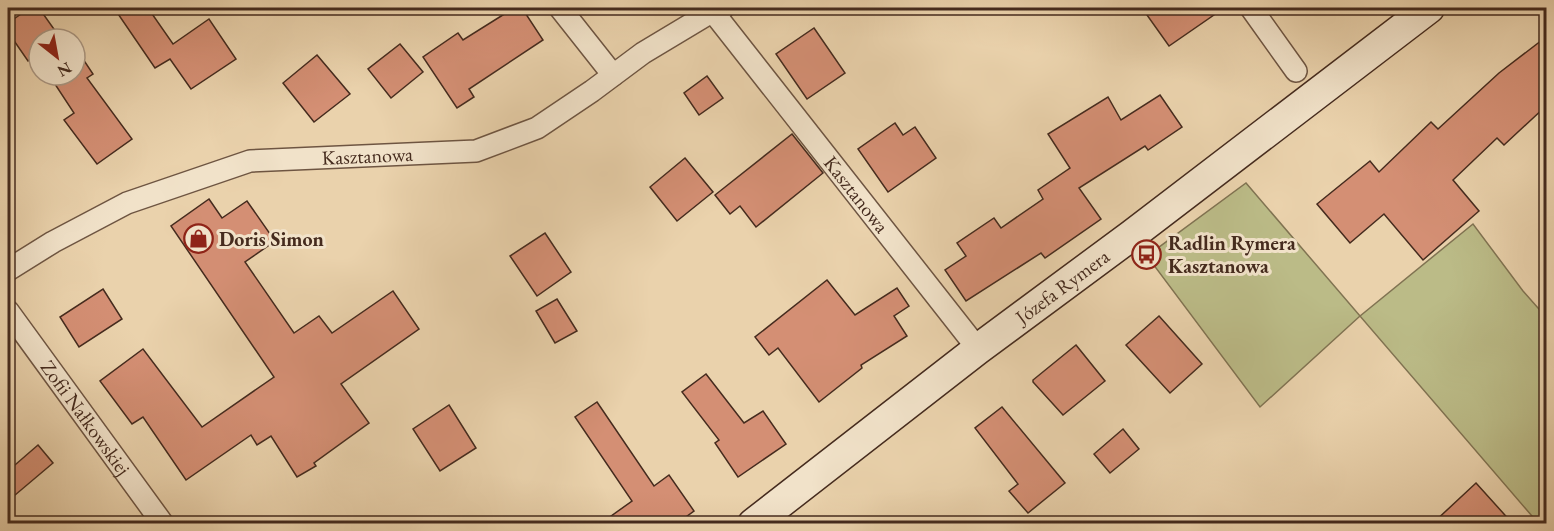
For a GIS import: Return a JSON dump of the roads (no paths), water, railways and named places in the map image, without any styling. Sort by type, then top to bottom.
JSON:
[{"type":"street","points":[[560,8],[614,75]]},
{"type":"street","points":[[1251,8],[1296,71]]},
{"type":"street","name":"Józefa Rymera","points":[[768,519],[978,349],[1132,235],[1429,8]]},
{"type":"street","name":"Kasztanowa","points":[[8,270],[127,203],[250,160],[476,151],[537,128],[643,53],[715,9],[978,349]]},
{"type":"street","name":"Zofii Nałkowskiej","points":[[8,311],[163,524]]},
{"type":"place","name":"Doris Simon","points":[[198,239]]},
{"type":"place","name":"Radlin Rymera Kasztanowa","points":[[1147,254]]}]
